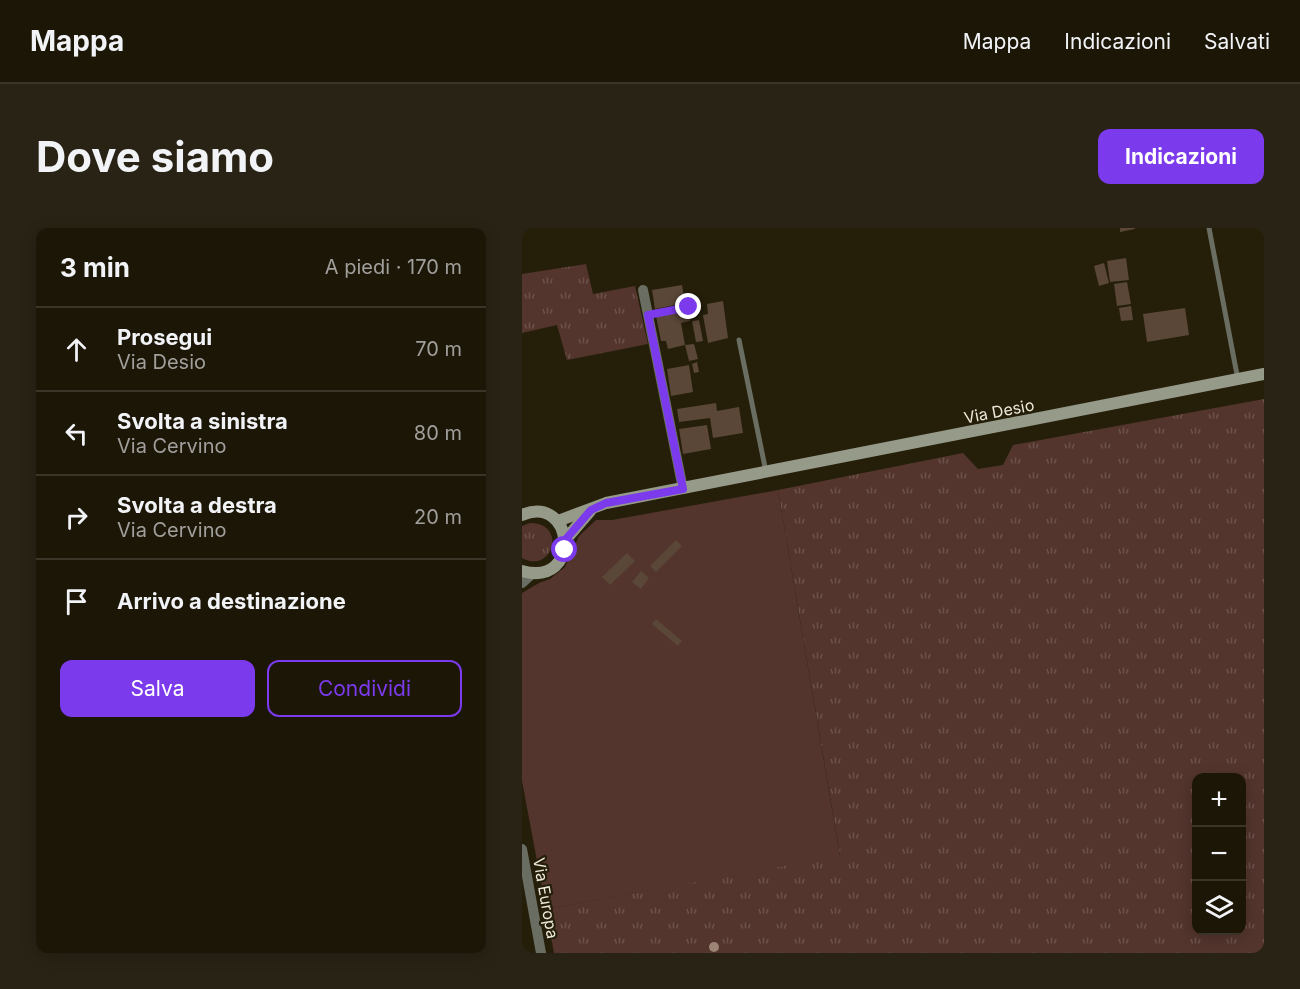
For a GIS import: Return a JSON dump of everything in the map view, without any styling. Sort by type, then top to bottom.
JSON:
[{"type":"street","points":[[643,290],[683,489]]},
{"type":"street","name":"Via Desio","points":[[558,522],[606,503],[766,474],[1264,374]]},
{"type":"street","points":[[566,539],[591,510]]},
{"type":"street","points":[[522,514],[538,512],[549,515],[558,522],[566,539],[565,550],[553,568],[543,573],[527,572],[522,583]]},
{"type":"street","name":"Via Europa","points":[[522,849],[541,953]]},
{"type":"lane","points":[[1209,228],[1238,380]]},
{"type":"lane","points":[[648,315],[689,307]]},
{"type":"lane","points":[[739,340],[766,474]]},
{"type":"green space","points":[[586,264],[593,294],[635,286],[648,344],[567,360],[557,325],[522,333],[522,274]]},
{"type":"green space","points":[[1264,399],[1264,953],[554,953],[546,909],[840,855],[778,490],[963,453],[978,469],[1003,465],[1013,445]]},
{"type":"green space","points":[[778,490],[840,856],[546,909],[522,781],[522,593],[550,579],[565,567],[579,536],[596,520],[612,520]]},
{"type":"green space","points":[[530,523],[542,525],[549,531],[552,539],[548,554],[541,560],[533,561],[522,558],[522,526]]},
{"type":"building","points":[[1120,228],[1135,228],[1135,229],[1120,232]]},
{"type":"building","points":[[1126,258],[1129,280],[1110,282],[1107,261]]},
{"type":"building","points":[[1104,263],[1109,283],[1099,286],[1094,266]]},
{"type":"building","points":[[1127,282],[1131,304],[1117,306],[1114,284]]},
{"type":"building","points":[[682,285],[685,303],[655,309],[652,290]]},
{"type":"building","points":[[723,301],[728,338],[708,343],[703,315],[708,314],[707,304]]},
{"type":"building","points":[[1131,306],[1133,320],[1121,321],[1119,308]]},
{"type":"building","points":[[1185,308],[1189,335],[1147,342],[1143,314]]},
{"type":"building","points":[[688,310],[690,321],[681,323],[685,345],[668,349],[666,341],[661,341],[656,316]]},
{"type":"building","points":[[699,320],[703,341],[696,342],[692,321]]},
{"type":"building","points":[[694,344],[698,359],[689,361],[685,345]]},
{"type":"building","points":[[697,362],[699,372],[694,373],[692,364]]},
{"type":"building","points":[[689,365],[693,392],[671,396],[667,369]]},
{"type":"building","points":[[716,403],[717,411],[739,407],[743,433],[713,438],[710,418],[679,422],[677,409]]},
{"type":"building","points":[[707,425],[711,449],[683,454],[679,429]]},
{"type":"building","points":[[676,540],[682,546],[656,572],[650,566]]},
{"type":"building","points":[[627,553],[635,561],[610,585],[602,577]]},
{"type":"building","points":[[641,571],[649,578],[641,589],[632,582]]},
{"type":"building","points":[[656,619],[682,641],[678,646],[652,624]]},
{"type":"route","points":[[565,550],[566,539],[591,510],[606,503],[683,489],[648,315],[689,307]]}]
